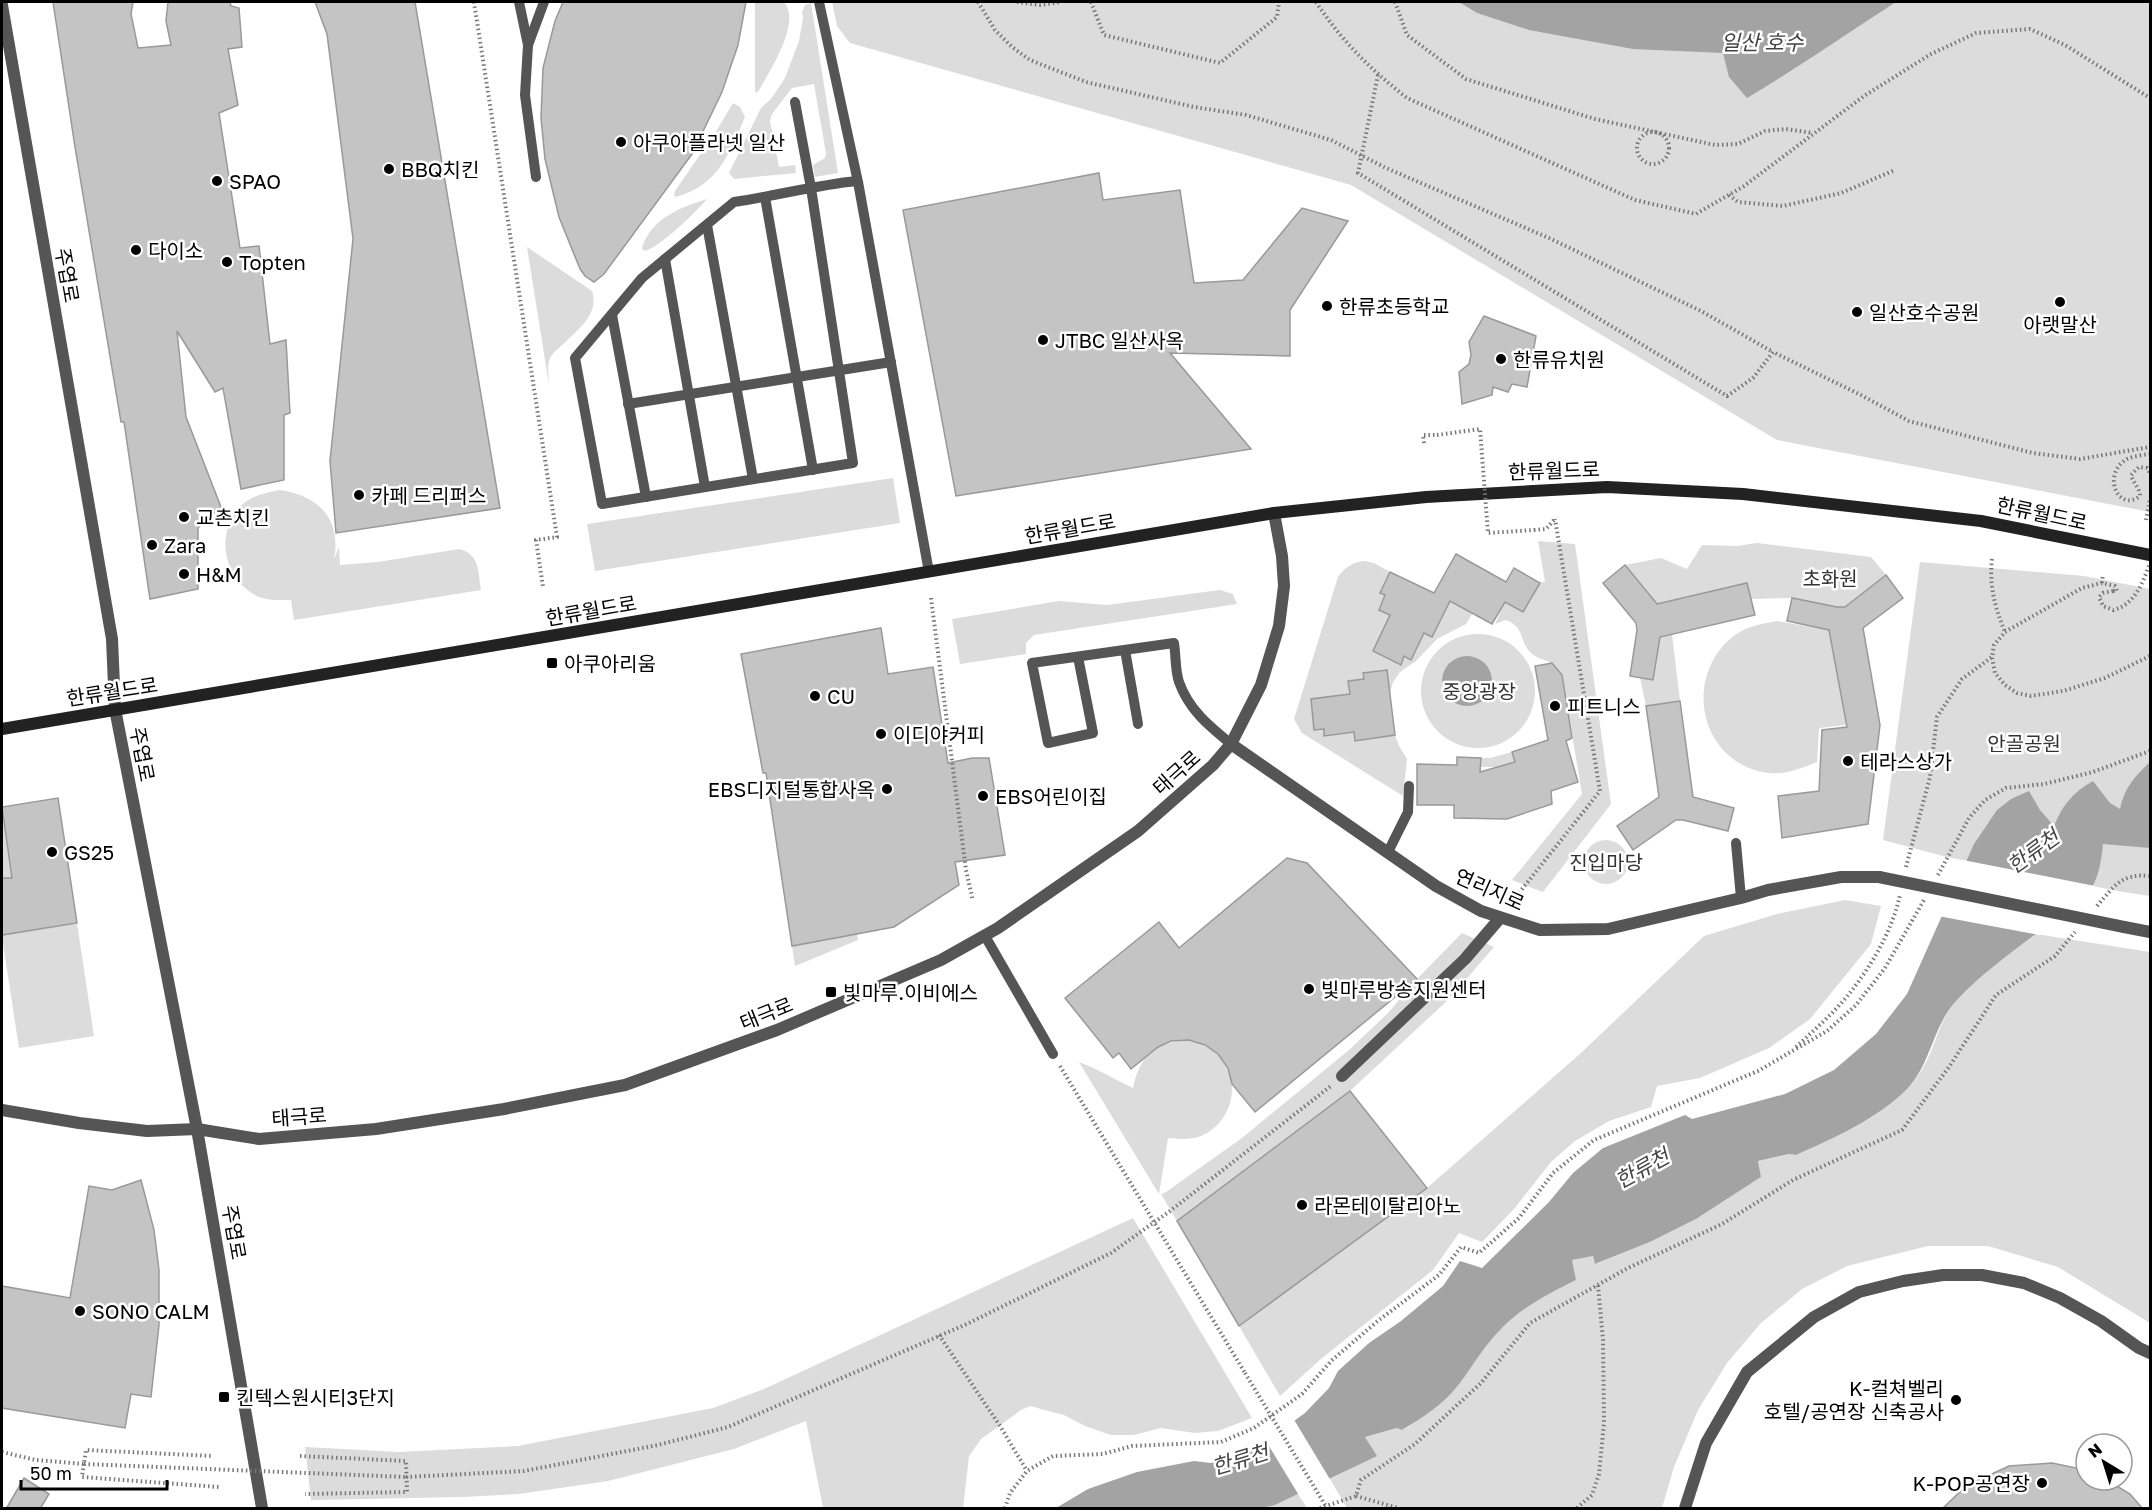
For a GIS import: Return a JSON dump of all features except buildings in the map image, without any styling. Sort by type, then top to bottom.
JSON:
[{"type":"main road","name":"한류월드로","points":[[2,729],[1274,513],[1437,496],[1550,489],[1619,488],[1743,494],[1981,521],[2151,555]]},
{"type":"street","name":"주엽로","points":[[2,5],[112,639],[115,709],[198,1129],[262,1509]]},
{"type":"street","name":"태극로","points":[[2,1110],[79,1123],[147,1131],[198,1129],[259,1139],[376,1129],[504,1109],[626,1085],[746,1042],[941,960],[985,936],[1138,831],[1213,765],[1231,744],[1261,685],[1279,626],[1284,586],[1282,556],[1274,513]]},
{"type":"street","name":"연리지로","points":[[1231,744],[1436,886],[1481,911],[1540,930],[1608,929],[1767,890],[1840,877],[1879,877],[2151,932]]},
{"type":"street","points":[[1338,1077],[1465,959],[1500,918]]},
{"type":"street","points":[[1685,1509],[1706,1443],[1748,1372],[1814,1317],[1859,1292],[1903,1281],[1943,1275],[1982,1275],[2024,1283],[2060,1298],[2101,1321],[2139,1348],[2151,1353]]},
{"type":"lane","points":[[519,2],[528,45],[525,95],[536,177]]},
{"type":"lane","points":[[528,45],[544,2]]},
{"type":"lane","points":[[819,2],[857,181],[929,572]]},
{"type":"lane","points":[[795,102],[811,188],[853,463],[602,504],[575,358],[642,278],[734,202],[811,188],[857,181]]},
{"type":"lane","points":[[765,196],[813,470]]},
{"type":"lane","points":[[707,225],[753,479]]},
{"type":"lane","points":[[665,259],[705,487]]},
{"type":"lane","points":[[612,315],[646,497]]},
{"type":"lane","points":[[628,404],[891,362]]},
{"type":"lane","points":[[1078,657],[1093,733],[1048,742],[1032,663],[1174,644],[1179,682],[1196,712],[1202,720],[1231,744]]},
{"type":"lane","points":[[1125,650],[1138,724]]},
{"type":"lane","points":[[1388,852],[1408,812],[1409,786]]},
{"type":"lane","points":[[1736,843],[1741,898]]},
{"type":"lane","points":[[985,936],[1053,1058]]},
{"type":"path","points":[[474,2],[557,537],[536,540],[543,587]]},
{"type":"path","points":[[978,2],[995,30],[1012,47],[1030,60],[1086,82],[1194,107],[1246,115],[1332,140],[1386,168],[1549,238],[1701,311],[1773,352],[1909,421],[2022,450],[2080,459],[2151,447]]},
{"type":"path","points":[[1017,2],[1040,5],[1061,2]]},
{"type":"path","points":[[1091,2],[1104,35],[1220,63],[1277,17],[1279,2]]},
{"type":"path","points":[[1316,2],[1332,27],[1378,75],[1407,98],[1635,200],[1696,214],[1729,195],[1864,96],[1931,54],[1976,33],[2030,29],[2065,45],[2151,98]]},
{"type":"path","points":[[1395,2],[1407,35],[1466,79],[1595,120],[1715,145],[1738,144],[1765,131],[1786,129],[1814,133]]},
{"type":"path","points":[[1378,75],[1359,173],[1727,396],[1753,378],[1773,352]]},
{"type":"path","points":[[1656,133],[1665,138],[1668,152],[1662,160],[1653,164],[1640,157],[1637,152],[1638,142],[1646,134],[1656,133]]},
{"type":"path","points":[[1729,195],[1738,202],[1783,206],[1841,193],[1895,170]]},
{"type":"path","points":[[1424,442],[1423,435],[1480,429],[1488,533],[1546,529],[1554,519],[1600,791],[1519,893]]},
{"type":"path","points":[[2140,496],[2136,500],[2120,496],[2115,490],[2113,477],[2126,460],[2151,454]]},
{"type":"path","points":[[2140,496],[2132,482],[2131,475],[2139,467],[2147,468],[2151,473]]},
{"type":"path","points":[[2140,496],[2150,499],[2146,520]]},
{"type":"path","points":[[1992,560],[1992,589],[1995,608],[2005,632]]},
{"type":"path","points":[[2151,562],[2135,595],[2127,603],[2113,610],[2103,606],[2099,597],[2103,592],[2117,591],[2115,586],[2102,583],[2082,588],[2005,632],[1994,645],[1992,657],[1995,673],[2005,686],[2017,693],[2031,696],[2063,691],[2105,678],[2151,656]]},
{"type":"path","points":[[2102,583],[2103,574]]},
{"type":"path","points":[[931,598],[966,870],[973,901]]},
{"type":"path","points":[[1906,868],[1930,777],[1937,717],[1962,680],[1992,657]]},
{"type":"path","points":[[1937,876],[1969,818],[1985,800],[2006,788],[2044,784],[2093,772],[2151,752]]},
{"type":"path","points":[[2090,915],[2118,881],[2140,875],[2151,876]]},
{"type":"path","points":[[1791,1053],[1849,994],[1882,945],[1897,909],[1901,888]]},
{"type":"path","points":[[1005,1509],[1010,1493],[1027,1471],[1053,1456],[1103,1454],[1132,1446],[1221,1442],[1254,1428],[1302,1394],[1331,1361],[1379,1320],[1439,1275],[1461,1247],[1479,1253],[1519,1218],[1553,1173],[1594,1140],[1758,1071],[1827,1030],[1856,1005],[1885,968],[1927,895]]},
{"type":"path","points":[[1356,1496],[1361,1480],[1415,1444],[1481,1383],[1530,1323],[1628,1268],[1722,1224],[1793,1180],[1902,1130],[1949,1067],[1996,995],[2055,956],[2076,931]]},
{"type":"path","points":[[1053,1058],[1060,1066],[1327,1509]]},
{"type":"path","points":[[2,1452],[36,1460],[84,1464],[406,1477],[524,1471],[658,1445],[728,1427],[967,1324],[1111,1253],[1155,1223],[1331,1086],[1338,1077]]},
{"type":"path","points":[[1577,1509],[1592,1496],[1599,1474],[1604,1423],[1603,1340],[1598,1285]]},
{"type":"path","points":[[939,1335],[1027,1471]]},
{"type":"path","points":[[213,1456],[86,1450],[82,1477],[219,1486]]},
{"type":"path","points":[[300,1456],[406,1461],[407,1492],[305,1494]]},
{"type":"path","points":[[1320,1509],[1356,1496],[1398,1509]]},
{"type":"green space","points":[[755,2],[784,2],[789,11],[787,34],[758,92],[755,92]]},
{"type":"green space","name":"일산호수공원","points":[[832,2],[2150,2],[2150,512],[1777,440],[1351,185],[850,43],[837,26]]},
{"type":"green space","points":[[811,3],[838,173],[815,177],[813,165],[825,158],[826,153],[814,84],[792,88],[772,114],[770,121],[779,167],[795,165],[796,173],[734,179],[729,173],[761,108],[771,99],[785,78],[799,41],[802,12],[805,5]]},
{"type":"green space","points":[[733,103],[740,107],[745,117],[727,156],[720,167],[703,184],[676,197],[675,191]]},
{"type":"green space","points":[[707,199],[667,237],[644,251],[642,248],[646,238],[659,222],[677,210]]},
{"type":"green space","points":[[527,247],[592,291],[594,300],[593,308],[585,322],[550,359],[549,385]]},
{"type":"green space","points":[[893,478],[900,523],[595,571],[587,524]]},
{"type":"green space","points":[[279,490],[305,497],[324,511],[334,532],[334,559],[339,547],[340,565],[378,562],[459,549],[466,551],[474,559],[481,590],[294,620],[291,600],[264,598],[244,587],[235,576],[226,552],[229,526],[244,503],[252,498]]},
{"type":"green space","points":[[1538,541],[1575,544],[1611,804],[1543,892],[1512,880],[1582,794],[1562,675],[1552,664],[1531,653],[1517,627],[1512,623],[1506,620],[1495,624],[1505,602],[1523,612],[1540,583],[1545,581]]},
{"type":"green space","name":"초화원","points":[[1757,543],[1871,557],[1886,575],[1845,607],[1792,598],[1751,599],[1747,583],[1657,604],[1625,565],[1661,558],[1687,569],[1702,545],[1737,546]]},
{"type":"green space","points":[[1365,561],[1390,572],[1380,593],[1385,595],[1379,610],[1390,615],[1373,651],[1400,665],[1404,656],[1411,659],[1424,633],[1432,636],[1450,601],[1484,594],[1466,624],[1437,639],[1416,661],[1400,672],[1393,682],[1390,693],[1386,670],[1364,673],[1364,679],[1349,681],[1350,694],[1311,699],[1314,729],[1324,729],[1325,736],[1354,732],[1356,741],[1395,735],[1407,759],[1403,796],[1302,733],[1294,719],[1338,577],[1343,570]]},
{"type":"green space","name":"안골공원","points":[[1920,562],[2084,576],[2150,589],[2150,896],[1947,857],[1883,840]]},
{"type":"green space","points":[[1220,590],[1233,594],[1237,604],[1034,635],[1026,643],[1026,654],[960,664],[952,619],[1059,601],[1107,605]]},
{"type":"green space","points":[[1777,621],[1829,630],[1846,725],[1819,728],[1817,762],[1781,773],[1768,773],[1745,766],[1727,754],[1714,738],[1706,719],[1704,698],[1706,677],[1715,657],[1730,639],[1746,629]]},
{"type":"green space","name":"중앙광장","points":[[1478,634],[1500,639],[1518,651],[1530,669],[1535,691],[1530,713],[1518,731],[1500,743],[1478,748],[1456,743],[1438,731],[1426,713],[1421,691],[1426,669],[1438,651],[1456,639]]},
{"type":"green space","points":[[1672,634],[1680,701],[1646,706],[1640,678],[1653,680],[1660,637]]},
{"type":"green space","points":[[1512,752],[1515,762],[1497,767],[1480,767],[1481,758]]},
{"type":"green space","points":[[2,819],[21,932],[77,923],[94,1036],[19,1048],[2,937]]},
{"type":"green space","name":"진입마당","points":[[1606,840],[1621,847],[1628,862],[1621,877],[1606,884],[1591,877],[1584,862],[1591,847]]},
{"type":"green space","points":[[1845,900],[1881,906],[1871,944],[1810,1019],[1769,1048],[1700,1078],[1657,1086],[1651,1107],[1609,1121],[1575,1141],[1551,1162],[1514,1209],[1482,1242],[1459,1233],[1433,1270],[1322,1358],[1280,1396],[1239,1326],[1427,1188],[1582,1052],[1704,936],[1777,914]]},
{"type":"green space","points":[[1462,933],[1494,947],[1450,998],[1350,1091],[1177,1221],[1161,1194],[1242,1138],[1349,1050],[1387,1014]]},
{"type":"green space","points":[[857,934],[858,940],[795,966],[792,946]]},
{"type":"green space","points":[[2036,934],[2150,952],[2150,1323],[2058,1267],[1988,1246],[1928,1246],[1847,1266],[1802,1289],[1760,1324],[1727,1363],[1698,1410],[1674,1467],[1662,1508],[1347,1508],[1330,1479],[1376,1456],[1365,1437],[1397,1428],[1403,1430],[1440,1404],[1454,1391],[1490,1342],[1510,1320],[1537,1301],[1576,1280],[1571,1260],[1593,1256],[1596,1264],[1650,1242],[1696,1219],[1761,1177],[1758,1161],[1790,1154],[1796,1155],[1852,1129],[1888,1106],[1917,1077],[1927,1060],[1942,1023],[1955,1002],[1984,975]]},
{"type":"green space","points":[[1189,1040],[1212,1050],[1226,1065],[1232,1088],[1231,1100],[1221,1121],[1212,1130],[1193,1138],[1168,1138],[1159,1194],[1079,1062],[1133,1088],[1140,1067],[1151,1052],[1167,1044]]},
{"type":"green space","points":[[1133,1218],[1252,1418],[1218,1431],[1195,1433],[1161,1428],[1134,1435],[1111,1435],[1085,1426],[1064,1415],[1030,1406],[981,1439],[969,1456],[963,1508],[823,1508],[806,1421],[734,1449],[608,1481],[519,1494],[311,1500],[305,1447],[399,1452],[518,1446],[713,1408],[764,1389]]},
{"type":"green space","points":[[1298,1494],[1307,1508],[1262,1508],[1275,1505]]},
{"type":"water","name":"일산 호수","points":[[1459,2],[1896,2],[1747,98],[1729,77],[1723,53],[1633,49],[1529,30],[1477,13]]},
{"type":"water","points":[[1462,656],[1472,656],[1485,663],[1492,676],[1492,686],[1485,699],[1472,706],[1462,706],[1453,702],[1446,695],[1442,686],[1442,676],[1446,667],[1453,660]]},
{"type":"water","name":"한류천","points":[[2150,762],[2150,848],[2103,844],[2097,877],[2086,895],[1991,969],[1956,1001],[1942,1022],[1916,1078],[1896,1099],[1855,1127],[1810,1149],[1796,1155],[1789,1154],[1758,1161],[1761,1177],[1696,1219],[1650,1242],[1595,1264],[1593,1256],[1572,1260],[1576,1280],[1537,1301],[1510,1320],[1490,1342],[1454,1391],[1440,1404],[1402,1430],[1397,1428],[1365,1437],[1377,1456],[1275,1505],[1262,1508],[1056,1508],[1088,1489],[1137,1472],[1194,1461],[1211,1463],[1239,1456],[1262,1444],[1305,1413],[1329,1388],[1338,1371],[1369,1343],[1401,1321],[1443,1286],[1460,1261],[1482,1268],[1549,1202],[1573,1173],[1603,1148],[1685,1115],[1692,1119],[1785,1094],[1834,1070],[1876,1034],[1907,994],[1974,844],[1997,810],[2011,799],[2029,791],[2040,810],[2054,826],[2069,800],[2093,781],[2110,803],[2120,809],[2131,783]]},
{"type":"pier","points":[[1963,860],[2095,886],[2089,896],[2040,935],[1938,916]]},
{"type":"pier","points":[[1293,1418],[1331,1481],[1300,1497],[1264,1438]]},
{"type":"place","name":"아쿠아플라넷 일산","points":[[621,142]]},
{"type":"place","name":"BBQ치킨","points":[[389,169]]},
{"type":"place","name":"SPAO","points":[[217,181]]},
{"type":"place","name":"다이소","points":[[136,250]]},
{"type":"place","name":"Topten","points":[[227,262]]},
{"type":"place","name":"아랫말산","points":[[2060,302]]},
{"type":"place","name":"한류초등학교","points":[[1327,306]]},
{"type":"place","name":"일산호수공원","points":[[1857,312]]},
{"type":"place","name":"JTBC 일산사옥","points":[[1043,340]]},
{"type":"place","name":"한류유치원","points":[[1501,359]]},
{"type":"place","name":"카페 드리퍼스","points":[[359,495]]},
{"type":"place","name":"교촌치킨","points":[[184,517]]},
{"type":"place","name":"Zara","points":[[152,545]]},
{"type":"place","name":"H&M","points":[[184,574]]},
{"type":"place","name":"아쿠아리움","points":[[552,663]]},
{"type":"place","name":"CU","points":[[815,696]]},
{"type":"place","name":"피트니스","points":[[1555,706]]},
{"type":"place","name":"이디야커피","points":[[881,734]]},
{"type":"place","name":"테라스상가","points":[[1848,761]]},
{"type":"place","name":"EBS디지털통합사옥","points":[[887,789]]},
{"type":"place","name":"EBS어린이집","points":[[983,796]]},
{"type":"place","name":"GS25","points":[[52,852]]},
{"type":"place","name":"빛마루방송지원센터","points":[[1309,989]]},
{"type":"place","name":"빛마루.이비에스","points":[[831,992]]},
{"type":"place","name":"라몬테이탈리아노","points":[[1302,1205]]},
{"type":"place","name":"SONO CALM","points":[[80,1311]]},
{"type":"place","name":"킨텍스원시티3단지","points":[[224,1397]]},
{"type":"place","name":"K-컬쳐벨리 호텔/공연장 신축공사","points":[[1956,1400]]},
{"type":"place","name":"K-POP공연장","points":[[2042,1483]]}]
